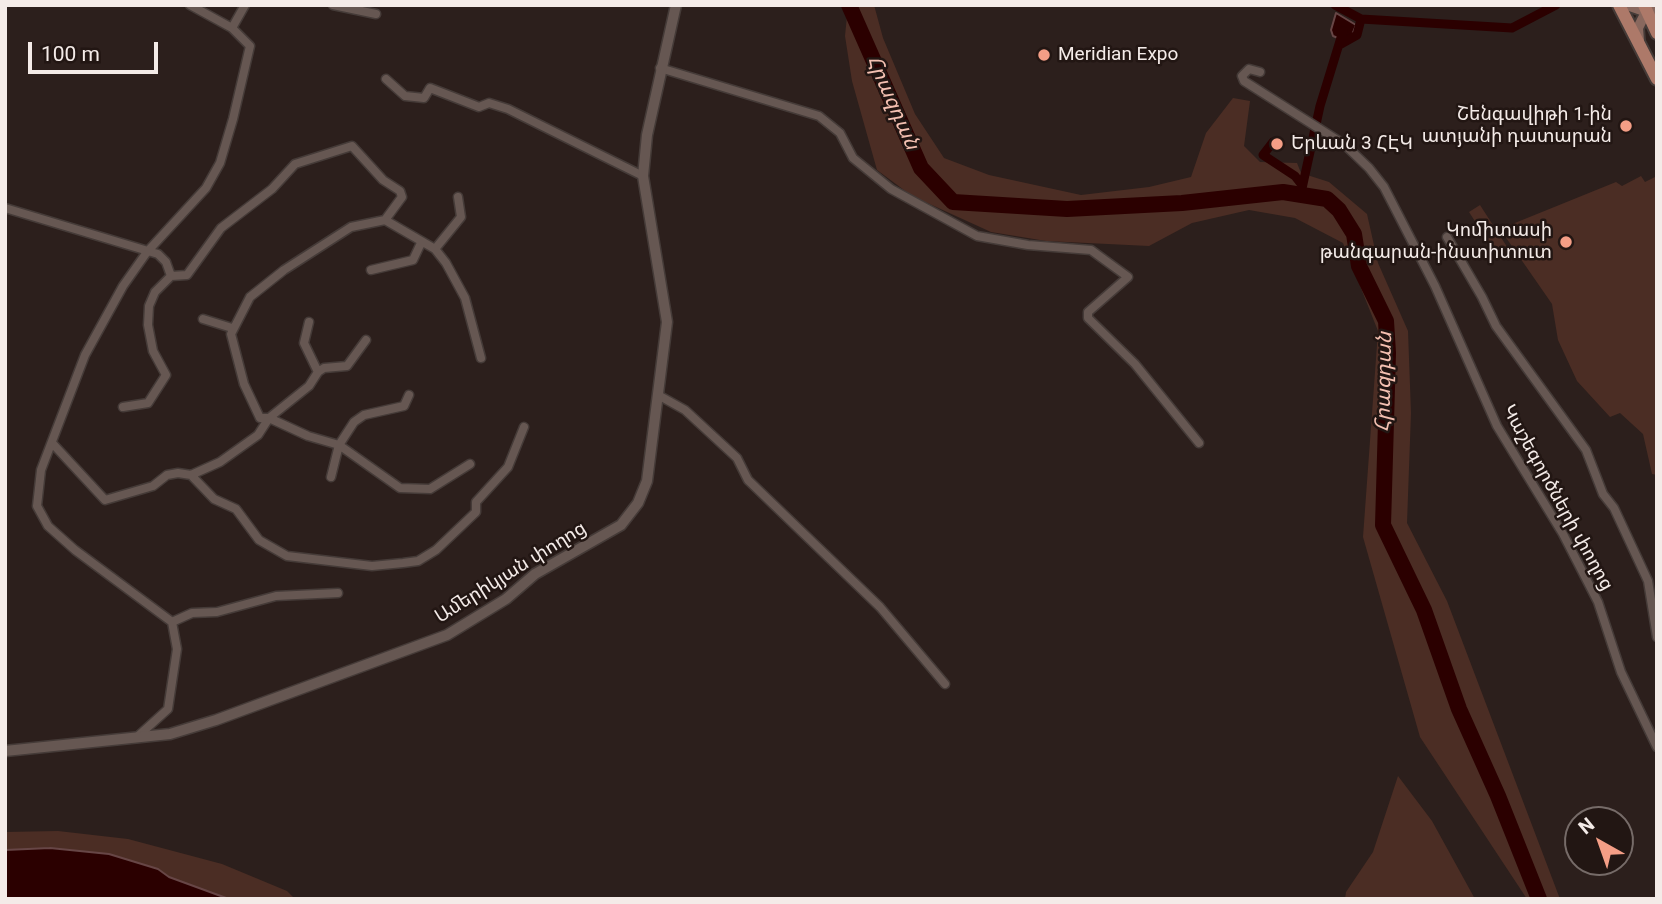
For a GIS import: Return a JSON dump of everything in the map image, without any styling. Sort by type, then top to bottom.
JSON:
[{"type":"main road","points":[[1619,5],[1657,79]]},
{"type":"main road","points":[[1627,5],[1649,8]]},
{"type":"main road","points":[[1639,44],[1638,28],[1649,8]]},
{"type":"main road","points":[[1649,8],[1657,33]]},
{"type":"street","points":[[135,738],[168,709],[177,649],[173,622],[75,550],[48,526],[37,506],[41,470],[85,355],[123,286],[147,252],[206,188],[220,163],[250,46],[232,28],[191,5]]},
{"type":"street","points":[[232,28],[245,5]]},
{"type":"street","points":[[333,5],[376,14]]},
{"type":"street","name":"Ամերիկյան փողոց","points":[[5,751],[170,734],[216,720],[447,635],[506,599],[535,574],[621,525],[638,503],[647,481],[667,322],[643,176],[647,135],[676,5]]},
{"type":"street","points":[[660,68],[819,116],[840,133],[853,158],[891,189],[977,236],[1028,245],[1091,250],[1128,277],[1088,312],[1088,318],[1135,364],[1199,443]]},
{"type":"street","name":"Կաշեգործների փողոց","points":[[1260,72],[1250,69],[1242,76],[1244,81],[1289,108],[1369,167],[1384,187],[1435,286],[1497,426],[1563,534],[1598,602],[1621,671],[1657,747]]},
{"type":"street","points":[[386,79],[405,96],[424,99],[430,88],[479,107],[489,103],[508,109],[643,176]]},
{"type":"street","points":[[123,407],[148,403],[164,378],[165,370],[150,338],[149,306],[155,292],[171,276],[187,275],[220,228],[272,189],[295,164],[316,156],[333,155],[352,146],[383,180],[400,191],[401,197],[385,220],[351,227],[284,270],[250,297],[243,314],[232,328],[231,341],[252,405],[260,418],[270,418],[308,436],[339,445],[400,488],[429,489],[470,464]]},
{"type":"street","points":[[435,249],[461,217],[458,197]]},
{"type":"street","points":[[5,208],[158,254],[166,262],[171,276]]},
{"type":"street","points":[[385,220],[435,249],[462,291],[481,358]]},
{"type":"street","name":"Կաշեգործների փողոց","points":[[1447,237],[1496,326],[1586,450],[1604,494],[1614,508],[1648,581],[1657,637]]},
{"type":"street","points":[[371,270],[413,260],[421,243]]},
{"type":"street","points":[[203,319],[232,328]]},
{"type":"street","points":[[309,322],[304,343],[318,372]]},
{"type":"street","points":[[191,475],[220,462],[258,435],[270,418],[309,386],[318,372],[324,368],[347,366],[366,340]]},
{"type":"street","points":[[331,477],[339,445],[354,422],[364,415],[400,407],[407,403],[409,395]]},
{"type":"street","points":[[658,395],[685,410],[737,458],[748,480],[880,607],[945,684]]},
{"type":"street","points":[[53,444],[105,500],[153,486],[167,475],[178,472],[191,475],[214,499],[236,509],[259,540],[287,556],[372,566],[418,561],[436,550],[475,512],[476,502],[508,467],[524,427]]},
{"type":"street","points":[[173,622],[192,613],[217,612],[276,596],[338,593]]},
{"type":"shaded area","points":[[843,5],[874,5],[883,38],[915,114],[944,158],[989,175],[1081,195],[1149,187],[1191,177],[1206,133],[1233,98],[1250,101],[1244,146],[1260,162],[1297,163],[1301,173],[1329,182],[1367,214],[1378,263],[1408,331],[1411,413],[1407,523],[1447,601],[1560,899],[1527,899],[1420,737],[1363,537],[1378,331],[1343,243],[1295,218],[1249,210],[1192,223],[1149,246],[1046,241],[991,232],[912,196],[877,170],[852,81],[845,36],[847,16]]},
{"type":"shaded area","points":[[1336,13],[1356,25],[1352,35],[1343,40],[1333,36],[1331,30]]},
{"type":"shaded area","points":[[1641,176],[1645,182],[1657,176],[1657,475],[1652,474],[1643,434],[1620,413],[1610,417],[1577,381],[1558,340],[1552,304],[1500,229],[1616,182],[1622,186]]},
{"type":"shaded area","points":[[1480,205],[1511,253],[1500,260],[1469,212]]},
{"type":"shaded area","points":[[1398,776],[1432,821],[1475,899],[1345,899],[1346,892],[1373,852]]},
{"type":"shaded area","points":[[58,831],[128,839],[222,864],[287,891],[295,899],[229,899],[169,877],[158,869],[109,854],[50,848],[5,850],[5,832]]},
{"type":"shaded area","points":[[50,848],[109,854],[158,869],[169,877],[229,899],[5,899],[5,850]]},
{"type":"waterway","name":"Հրազդան","points":[[849,5],[921,168],[953,202],[1067,209],[1182,203],[1283,192],[1327,199],[1339,210],[1354,234],[1359,266],[1386,321],[1388,353],[1383,525],[1424,610],[1459,709],[1498,796],[1539,899]]},
{"type":"waterway","points":[[1335,5],[1361,19],[1512,28],[1556,5]]},
{"type":"waterway","points":[[1341,44],[1357,35],[1361,19]]},
{"type":"waterway","points":[[1301,193],[1320,106],[1343,31]]},
{"type":"waterway","points":[[1273,142],[1263,155],[1295,176],[1302,185]]},
{"type":"place","name":"Meridian Expo","points":[[1044,55]]},
{"type":"place","name":"Շենգավիթի 1-ին ատյանի դատարան","points":[[1626,126]]},
{"type":"place","name":"Երևան 3 ՀԷԿ","points":[[1277,144]]},
{"type":"place","name":"Կոմիտասի թանգարան-ինստիտուտ","points":[[1566,242]]}]
